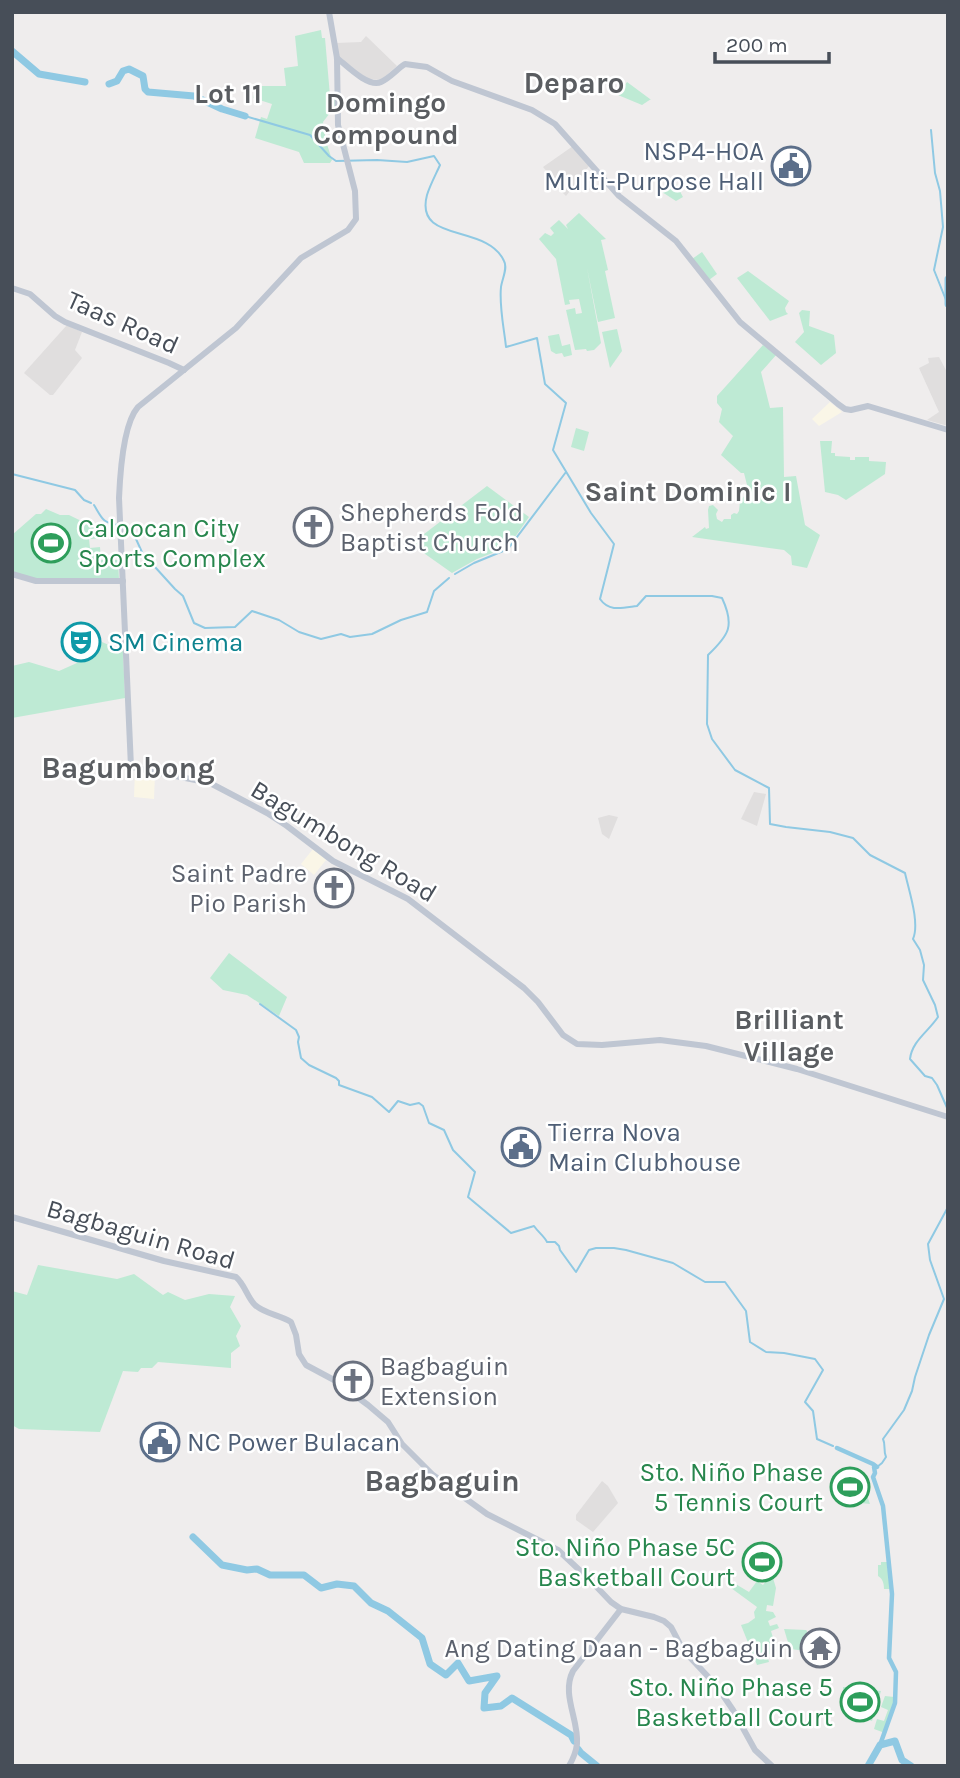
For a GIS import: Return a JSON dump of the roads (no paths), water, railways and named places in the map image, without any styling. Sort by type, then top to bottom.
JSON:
[{"type":"street","name":"Bagumbong Road","points":[[329,12],[337,58],[338,125],[356,198],[353,225],[301,258],[236,328],[134,412],[122,459],[119,498],[131,767],[210,783],[271,816],[332,860],[408,899],[524,988],[558,1030],[573,1042],[603,1045],[660,1040],[716,1048],[797,1069],[948,1117]]},
{"type":"street","points":[[337,58],[362,78],[374,83],[382,82],[405,64],[427,67],[452,81],[544,116],[560,128],[583,158],[619,196],[676,241],[740,322],[838,404],[851,410],[868,406],[948,430]]},
{"type":"street","name":"Taas Road","points":[[12,288],[30,294],[65,322],[184,370]]},
{"type":"street","points":[[12,575],[36,581],[123,581]]},
{"type":"street","name":"Bagbaguin Road","points":[[12,1217],[164,1261],[236,1277],[253,1303],[291,1322],[299,1353],[306,1365],[334,1380],[368,1405],[387,1422],[402,1444],[433,1475],[485,1513],[558,1550],[621,1609]]},
{"type":"street","points":[[569,1766],[577,1744],[569,1691],[570,1679],[573,1671],[621,1609],[654,1617],[671,1627],[683,1650],[716,1685],[755,1750],[772,1766]]},
{"type":"waterway","points":[[12,51],[39,74],[85,82]]},
{"type":"waterway","points":[[109,84],[117,81],[123,71],[129,69],[143,76],[148,92],[194,96],[245,116]]},
{"type":"waterway","points":[[245,116],[310,135],[336,161],[407,162],[434,156],[440,165],[427,195],[426,210],[431,221],[483,242],[495,249],[504,261],[501,302],[506,347],[537,338],[545,384],[566,403],[553,450],[591,513],[614,544],[600,599],[607,606],[621,608],[637,606],[646,596],[722,598],[728,616],[728,630],[708,655],[707,724],[712,739],[735,770],[769,788],[770,824],[853,838],[870,855],[905,873],[915,916],[913,939],[920,950],[924,965],[923,980],[938,1017],[917,1042],[910,1059],[925,1076],[932,1078],[948,1110]]},
{"type":"waterway","points":[[931,130],[943,227],[934,270],[948,305]]},
{"type":"waterway","points":[[948,279],[948,304]]},
{"type":"waterway","points":[[455,574],[508,549],[566,472]]},
{"type":"waterway","points":[[12,474],[75,490],[91,503]]},
{"type":"waterway","points":[[94,505],[101,517],[119,525]]},
{"type":"waterway","points":[[124,527],[136,539],[146,561],[183,596],[194,623],[205,628],[235,627],[252,611],[321,639],[341,634],[350,637],[372,634],[401,620],[427,612],[434,591],[449,578]]},
{"type":"waterway","points":[[260,1004],[296,1030],[301,1058],[309,1065],[336,1078],[339,1085],[372,1097],[389,1112],[398,1101],[410,1105],[419,1103],[423,1106],[429,1123],[444,1130],[453,1150],[475,1172],[468,1197],[511,1233],[534,1226],[547,1242],[555,1242],[559,1246],[576,1272],[589,1250],[614,1248],[673,1263],[705,1282],[725,1282],[746,1311],[750,1342],[766,1352],[815,1359],[823,1370],[805,1402],[813,1411],[817,1439],[833,1446]]},
{"type":"waterway","points":[[877,1467],[886,1457],[883,1439],[904,1410],[944,1299],[930,1260],[928,1244],[948,1207]]},
{"type":"waterway","points":[[837,1448],[877,1467],[874,1467],[873,1477],[883,1506],[892,1594],[889,1658],[896,1672],[895,1703],[880,1745]]},
{"type":"waterway","points":[[193,1537],[222,1565],[247,1570],[257,1569],[270,1575],[304,1575],[321,1588],[337,1584],[354,1586],[371,1603],[388,1611],[422,1638],[430,1664],[446,1675],[458,1663],[469,1681],[497,1676],[485,1693],[484,1708],[501,1706],[512,1698],[571,1735],[574,1741]]},
{"type":"waterway","points":[[868,1766],[880,1745],[895,1741],[902,1760],[911,1766]]},
{"type":"waterway","points":[[578,1749],[597,1766]]},
{"type":"place","name":"NSP4-HOA Multi-Purpose Hall","points":[[791,166]]},
{"type":"place","name":"Shepherds Fold Baptist Church","points":[[313,527]]},
{"type":"place","name":"Caloocan City Sports Complex","points":[[51,543]]},
{"type":"place","name":"SM Cinema","points":[[81,642]]},
{"type":"place","name":"Saint Padre Pio Parish","points":[[334,888]]},
{"type":"place","name":"Tierra Nova Main Clubhouse","points":[[521,1147]]},
{"type":"place","name":"Bagbaguin Extension","points":[[353,1381]]},
{"type":"place","name":"NC Power Bulacan","points":[[160,1442]]},
{"type":"place","name":"Sto. Niño Phase 5 Tennis Court","points":[[850,1487]]},
{"type":"place","name":"Sto. Niño Phase 5C Basketball Court","points":[[762,1562]]},
{"type":"place","name":"Ang Dating Daan - Bagbaguin","points":[[820,1648]]},
{"type":"place","name":"Sto. Niño Phase 5 Basketball Court","points":[[860,1702]]},
{"type":"district","name":"Deparo","points":[[574,83]]},
{"type":"district","name":"Lot 11","points":[[228,93]]},
{"type":"district","name":"Domingo Compound","points":[[386,118]]},
{"type":"district","name":"Saint Dominic I","points":[[688,491]]},
{"type":"district","name":"Bagumbong","points":[[128,768]]},
{"type":"district","name":"Brilliant Village","points":[[789,1035]]},
{"type":"district","name":"Bagbaguin","points":[[442,1481]]}]
